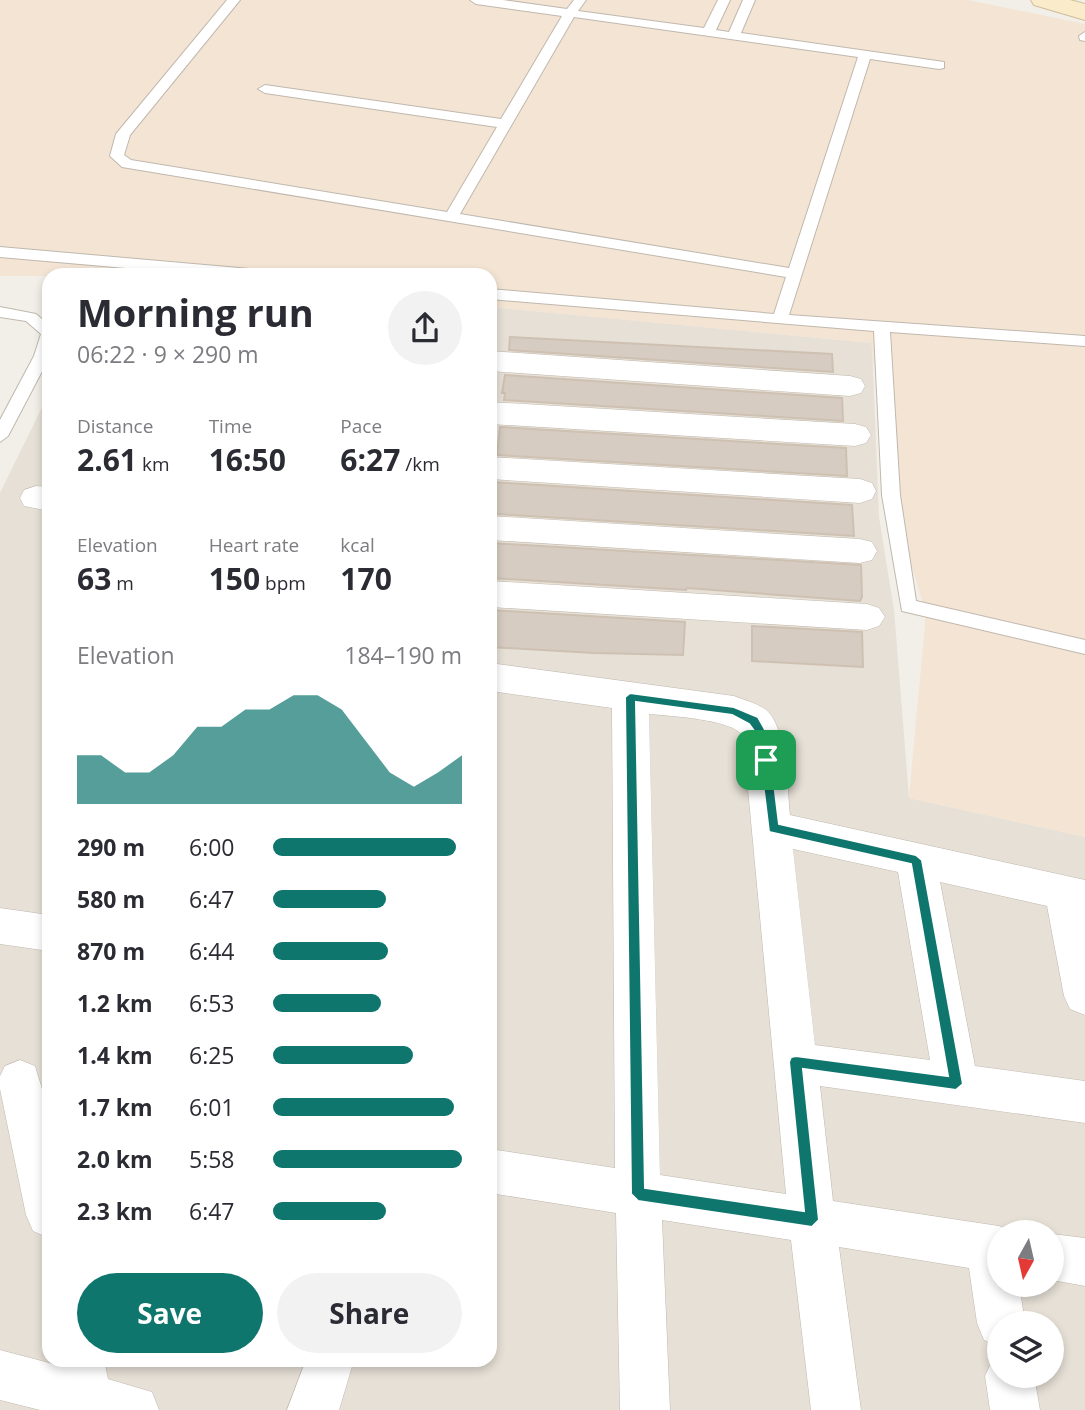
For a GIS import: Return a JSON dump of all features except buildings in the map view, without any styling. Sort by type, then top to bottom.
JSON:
[{"type":"main road","points":[[1043,0],[1085,12]]},
{"type":"street","points":[[497,370],[850,386]]},
{"type":"street","points":[[497,413],[855,435]]},
{"type":"street","points":[[497,468],[860,491]]},
{"type":"street","points":[[497,528],[860,551]]},
{"type":"street","points":[[497,594],[867,617]]},
{"type":"street","points":[[497,678],[734,711],[754,721],[762,735],[812,1220],[836,1410]]},
{"type":"street","points":[[630,697],[638,1194],[646,1410]]},
{"type":"street","points":[[773,828],[1074,894],[1085,996]]},
{"type":"street","points":[[916,860],[956,1084]]},
{"type":"street","points":[[0,926],[42,932]]},
{"type":"street","points":[[796,1062],[1085,1102]]},
{"type":"street","points":[[23,1080],[42,1179]]},
{"type":"street","points":[[497,1172],[987,1247]]},
{"type":"street","points":[[1064,1259],[1085,1262]]},
{"type":"street","points":[[312,1410],[320,1396],[328,1367]]},
{"type":"street","points":[[0,1375],[84,1379],[134,1410]]},
{"type":"street","points":[[1012,1388],[1016,1410]]},
{"type":"lane","points":[[234,0],[123,134],[117,156],[127,164],[796,274]]},
{"type":"lane","points":[[476,0],[939,65]]},
{"type":"lane","points":[[452,217],[580,0]]},
{"type":"lane","points":[[708,33],[724,0]]},
{"type":"lane","points":[[733,37],[749,0]]},
{"type":"lane","points":[[780,320],[865,55]]},
{"type":"lane","points":[[265,89],[506,124]]},
{"type":"lane","points":[[0,252],[182,268]]},
{"type":"lane","points":[[497,295],[780,320],[1085,341]]},
{"type":"lane","points":[[0,312],[31,317],[42,327]]},
{"type":"lane","points":[[882,327],[891,495],[908,606],[1085,647]]},
{"type":"lane","points":[[0,436],[42,356]]},
{"type":"shaded area","points":[[0,0],[968,0],[1085,24],[1085,837],[909,798],[926,614],[891,495],[871,343],[497,308],[497,268],[42,268],[42,276],[0,276]]},
{"type":"shaded area","points":[[497,308],[872,343],[879,517],[894,610],[909,798],[1085,837],[1085,1410],[0,1410],[0,493],[42,407],[42,1367],[497,1367]]},
{"type":"route","points":[[630,697],[734,711],[754,721],[762,735],[766,760],[773,828],[916,860],[956,1084],[796,1062],[812,1220],[638,1194],[630,697]]}]
